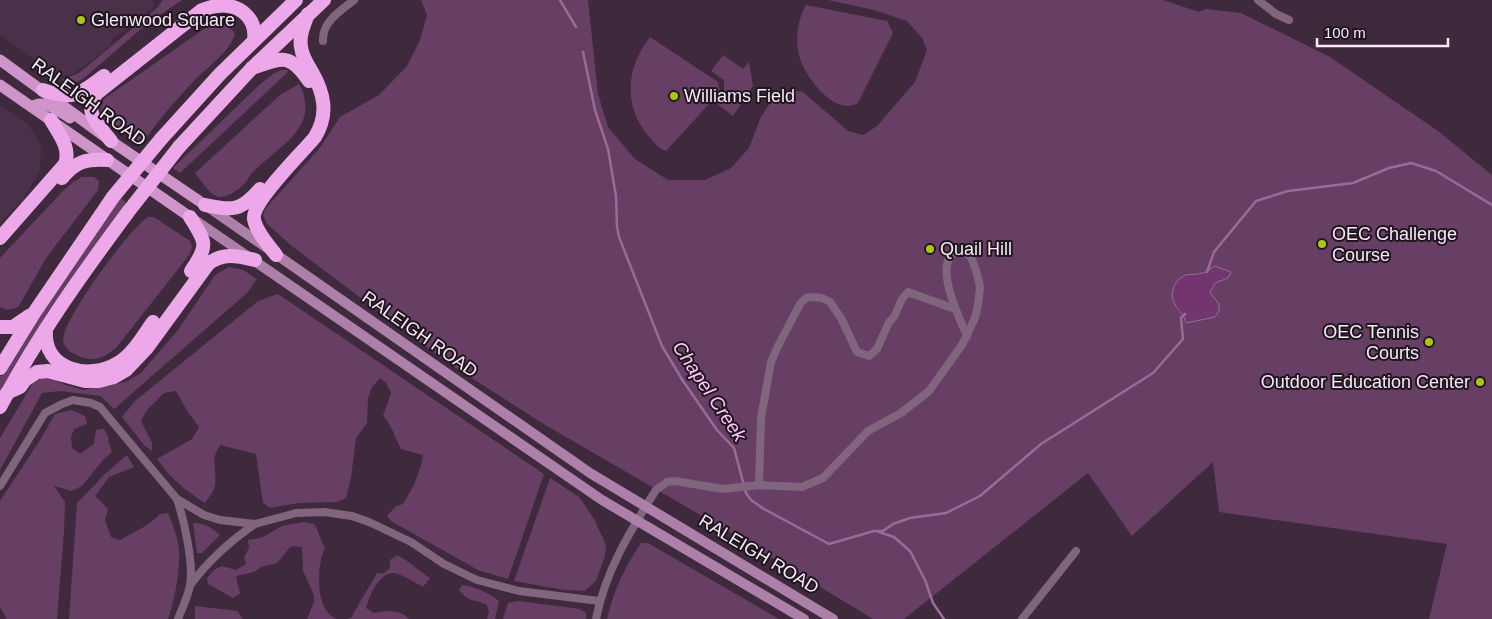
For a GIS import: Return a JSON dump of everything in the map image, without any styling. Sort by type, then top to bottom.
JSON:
[{"type":"highway","points":[[43,90],[63,96],[81,93],[121,65],[204,0]]},
{"type":"highway","points":[[0,368],[34,312],[113,197],[161,139],[208,87],[296,0]]},
{"type":"highway","points":[[0,407],[76,283],[179,147],[252,68],[324,0]]},
{"type":"highway","points":[[111,141],[94,119],[91,111],[93,98],[202,10],[228,5],[240,9],[246,13],[253,24],[255,31],[254,40]]},
{"type":"highway","points":[[276,255],[257,228],[254,220],[255,210],[263,197],[315,137],[322,124],[324,113],[324,100],[320,88],[304,59],[301,48],[301,32],[308,14]]},
{"type":"highway","points":[[205,205],[231,209],[248,202],[305,138],[314,120],[317,107],[315,94],[310,83],[295,64],[288,60],[280,60],[252,68]]},
{"type":"highway","points":[[0,238],[65,164],[66,147],[51,120]]},
{"type":"highway","points":[[0,247],[70,168],[81,162],[107,160]]},
{"type":"highway","points":[[46,330],[46,344],[51,355],[70,368],[88,372],[102,370],[125,358],[201,257],[204,247],[202,237],[190,217]]},
{"type":"highway","points":[[7,393],[20,387],[25,380],[37,372],[48,371],[85,382],[114,377],[126,370],[146,349],[208,264],[219,257],[230,255],[255,260]]},
{"type":"highway","points":[[0,327],[12,327],[34,312]]},
{"type":"main road","name":"RALEIGH ROAD","points":[[0,60],[111,141],[590,473],[833,619]]},
{"type":"main road","name":"RALEIGH ROAD","points":[[0,85],[602,500],[804,619]]},
{"type":"main road","points":[[32,107],[38,104],[48,105],[111,141]]},
{"type":"street","points":[[323,41],[324,28],[328,22],[354,0]]},
{"type":"street","points":[[1258,0],[1276,14],[1289,20]]},
{"type":"street","points":[[596,619],[599,601],[619,552],[656,490],[662,485],[671,481],[678,481],[723,489],[759,485],[802,487],[823,478],[868,431],[902,413],[929,391],[967,336],[975,318],[978,305],[980,287],[976,270],[971,258],[960,250],[952,254],[946,268],[949,293],[967,336]]},
{"type":"street","points":[[759,485],[762,418],[771,362],[795,311],[803,300],[813,297],[822,298],[830,302],[841,318],[856,352],[869,356],[878,349],[889,322],[894,318],[908,292],[955,310]]},
{"type":"street","points":[[0,486],[45,413],[73,400],[91,403],[100,407],[177,499],[204,515],[220,520],[255,524]]},
{"type":"street","points":[[177,499],[186,536],[191,584]]},
{"type":"street","points":[[178,619],[191,584],[212,558],[236,536],[255,524],[296,513],[324,512],[352,516],[369,522],[411,542],[444,564],[477,580],[520,591],[599,601]]},
{"type":"street","points":[[1022,619],[1076,551]]},
{"type":"shaded area","points":[[0,0],[153,0],[155,6],[113,38],[110,46],[73,74],[58,76],[0,35]]},
{"type":"shaded area","points":[[163,0],[182,0],[148,23],[84,78],[70,86],[61,80],[79,73],[157,8]]},
{"type":"shaded area","points":[[421,0],[588,0],[598,94],[608,127],[635,159],[668,180],[705,180],[731,168],[749,148],[760,119],[778,90],[803,92],[848,131],[863,135],[877,126],[915,82],[927,50],[922,38],[907,21],[874,10],[828,0],[1163,0],[1199,12],[1206,9],[1241,13],[1330,57],[1438,131],[1492,175],[1492,619],[1429,619],[1447,544],[1219,512],[1213,462],[1132,536],[1088,473],[904,619],[873,619],[733,534],[542,423],[442,359],[293,247],[267,224],[263,215],[265,209],[319,149],[340,117],[379,95],[407,66],[420,40],[427,15]]},
{"type":"shaded area","points":[[806,5],[887,21],[893,33],[858,103],[849,106],[829,99],[805,70],[800,59],[797,38],[799,21]]},
{"type":"shaded area","points":[[211,24],[222,24],[231,28],[235,34],[232,41],[223,54],[173,104],[142,145],[104,119],[100,110],[104,99]]},
{"type":"shaded area","name":"Williams Field","points":[[650,37],[718,82],[720,92],[666,151],[657,146],[646,133],[634,109],[631,97],[631,85],[636,60]]},
{"type":"shaded area","points":[[723,55],[743,69],[749,62],[753,86],[733,116],[716,103],[724,92],[724,80],[711,71]]},
{"type":"shaded area","points":[[281,70],[289,71],[180,173],[173,168],[257,87]]},
{"type":"shaded area","points":[[299,84],[306,106],[299,128],[236,190],[223,197],[219,197],[211,192],[195,173],[280,95]]},
{"type":"shaded area","points":[[0,105],[28,124],[41,146],[40,170],[24,198],[0,223]]},
{"type":"shaded area","points":[[82,177],[94,177],[99,181],[98,190],[46,258],[19,306],[10,310],[0,307],[0,258],[62,192]]},
{"type":"shaded area","points":[[121,198],[127,204],[0,398],[0,377],[83,247]]},
{"type":"shaded area","points":[[148,217],[154,217],[190,241],[192,247],[190,254],[116,348],[96,359],[81,357],[69,351],[63,343],[66,328],[85,294],[113,255]]},
{"type":"shaded area","points":[[1215,266],[1231,272],[1228,278],[1215,283],[1210,293],[1219,304],[1219,311],[1215,317],[1186,323],[1173,300],[1172,293],[1175,285],[1179,279],[1186,275],[1198,274]]},
{"type":"shaded area","points":[[229,267],[243,270],[257,279],[247,293],[114,409],[101,396],[60,391],[42,393],[0,470],[0,438],[33,383],[44,377],[52,378],[63,384],[83,390],[126,382],[141,373],[178,330],[215,275]]},
{"type":"shaded area","points":[[278,294],[544,474],[508,579],[478,570],[391,521],[387,516],[396,506],[403,504],[407,498],[418,475],[423,455],[401,449],[391,427],[383,416],[391,393],[386,383],[380,378],[372,387],[368,398],[367,423],[356,438],[351,478],[346,498],[337,502],[298,503],[270,508],[263,503],[256,454],[221,445],[217,450],[214,461],[214,489],[205,503],[173,478],[157,459],[192,439],[199,427],[176,391],[164,393],[147,410],[141,421],[152,443],[152,451],[144,445],[122,417],[135,401],[258,301]]},
{"type":"shaded area","points":[[71,410],[85,416],[87,424],[74,429],[71,437],[72,448],[80,454],[94,444],[96,430],[104,429],[109,438],[112,452],[82,486],[71,491],[54,486],[65,502],[57,619],[7,619],[0,607],[0,501],[55,414]]},
{"type":"shaded area","points":[[127,455],[134,467],[109,477],[95,496],[108,509],[105,520],[111,537],[120,540],[146,525],[160,514],[168,513],[178,540],[179,567],[177,585],[168,619],[69,619],[77,503],[105,474]]},
{"type":"shaded area","points":[[550,478],[579,497],[594,519],[606,545],[605,556],[596,581],[585,591],[564,590],[514,581]]},
{"type":"shaded area","points":[[304,522],[314,524],[325,548],[320,565],[319,587],[325,607],[330,615],[337,619],[307,619],[314,602],[314,595],[303,571],[302,547],[291,546],[277,563],[236,577],[240,594],[233,598],[208,584],[207,578],[214,570],[222,566],[236,570],[246,564],[244,557],[249,548],[248,540],[261,538],[282,526]]},
{"type":"shaded area","points":[[193,523],[208,526],[220,535],[202,553],[197,553]]},
{"type":"shaded area","points":[[641,543],[648,543],[779,619],[607,619],[620,580]]},
{"type":"shaded area","points":[[397,555],[430,578],[423,587],[394,573],[384,576],[376,586],[366,608],[374,613],[388,611],[402,613],[409,619],[348,619],[352,617],[377,573],[383,574],[390,568],[390,560]]},
{"type":"shaded area","points":[[462,585],[482,590],[499,601],[495,619],[487,619],[489,612],[487,605],[469,599],[459,590]]},
{"type":"shaded area","points":[[518,601],[580,609],[586,613],[586,619],[503,619],[508,603]]},
{"type":"shaded area","points":[[195,606],[237,611],[243,619],[195,619]]},
{"type":"waterway","name":"Chapel Creek","points":[[560,0],[576,27]]},
{"type":"waterway","name":"Chapel Creek","points":[[583,52],[595,110],[608,149],[616,196],[619,237],[662,346],[683,381],[717,430],[734,448],[746,493],[751,500],[764,509],[829,544],[874,531]]},
{"type":"waterway","points":[[1207,272],[1214,252],[1256,201],[1288,191],[1353,183],[1389,168],[1411,163],[1436,171],[1492,205]]},
{"type":"waterway","points":[[873,531],[883,531],[893,524],[910,518],[946,513],[980,496],[1041,444],[1153,373],[1183,339],[1181,318],[1185,314]]},
{"type":"waterway","name":"Chapel Creek","points":[[879,532],[894,537],[910,551],[925,580],[933,603],[944,619]]},
{"type":"place","name":"Glenwood Square","points":[[81,20]]},
{"type":"place","name":"Williams Field","points":[[674,96]]},
{"type":"place","name":"OEC Challenge Course","points":[[1322,244]]},
{"type":"place","name":"Quail Hill","points":[[930,249]]},
{"type":"place","name":"OEC Tennis Courts","points":[[1429,342]]},
{"type":"place","name":"Outdoor Education Center","points":[[1480,382]]}]
